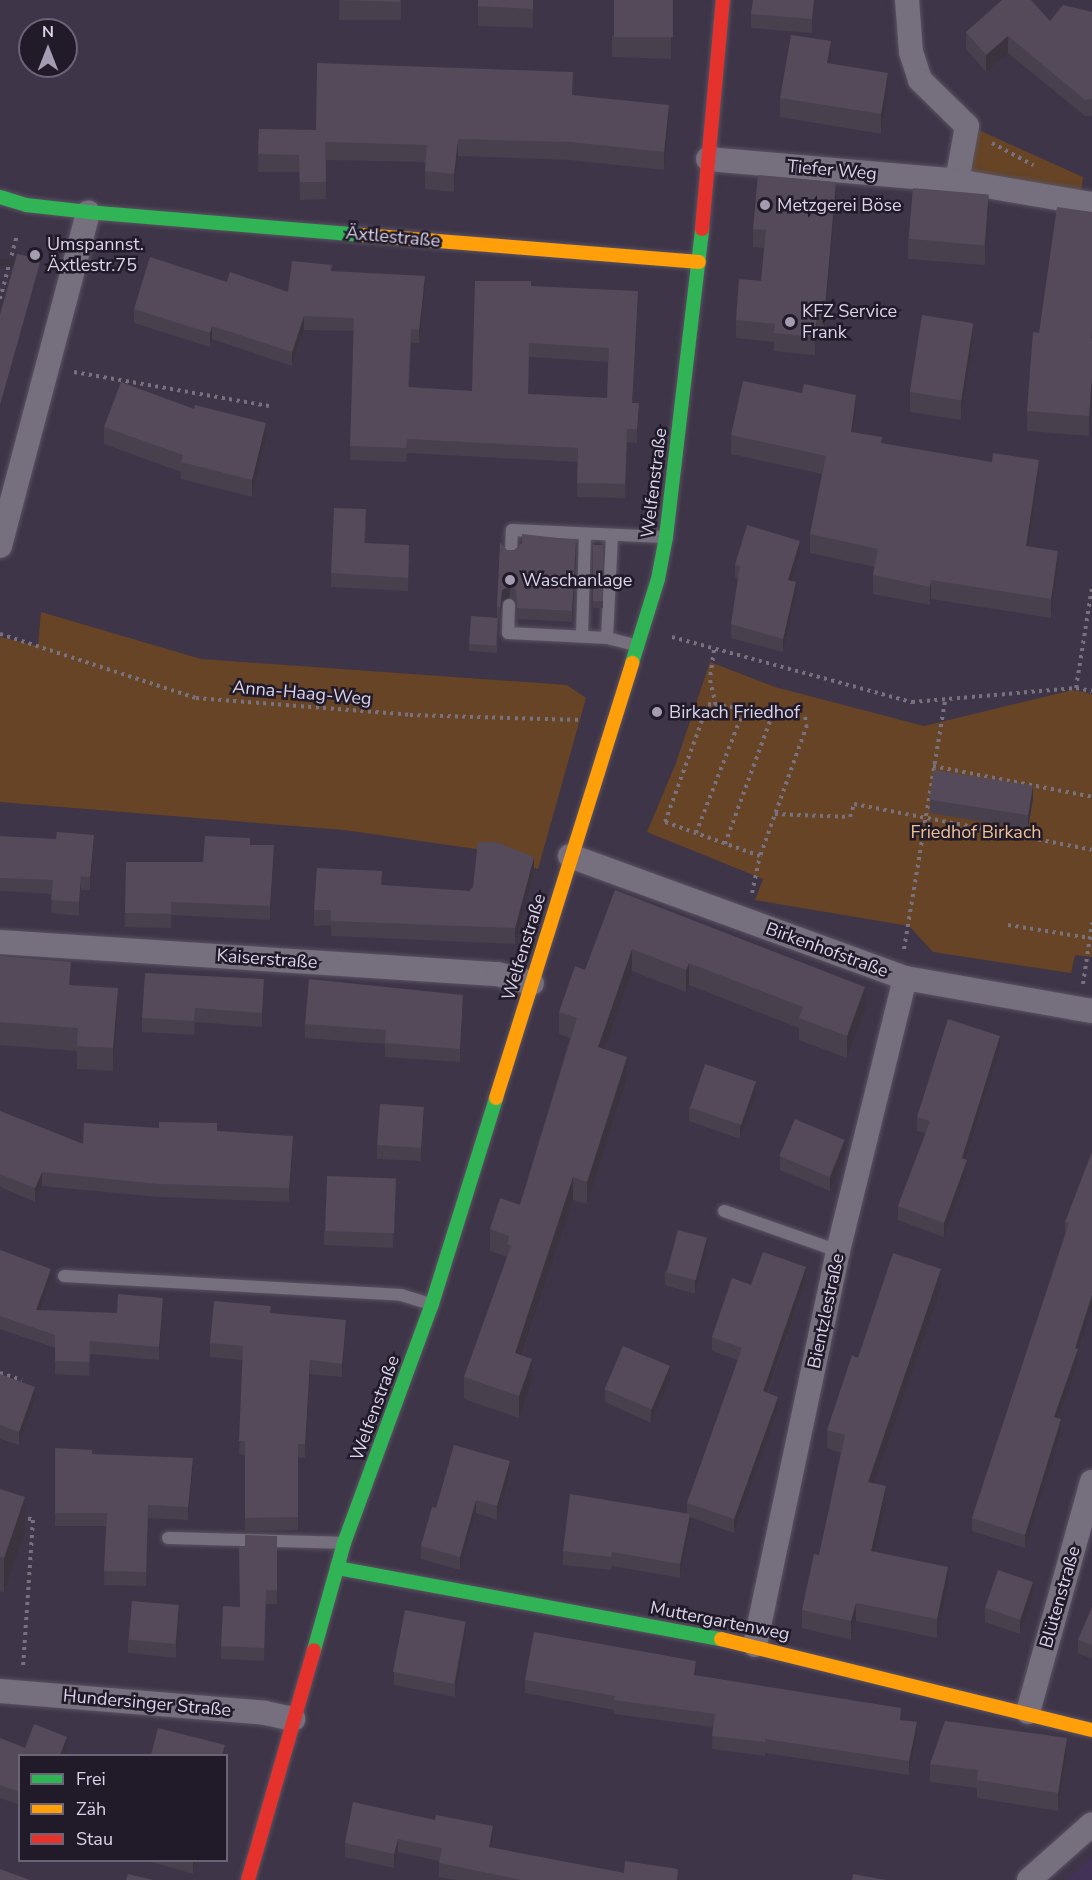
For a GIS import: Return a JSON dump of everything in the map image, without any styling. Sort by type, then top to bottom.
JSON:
[{"type":"street","name":"Welfenstraße","points":[[248,1880],[344,1543],[432,1304],[637,645],[666,537],[699,262],[723,0]]},
{"type":"street","points":[[907,0],[910,52],[920,80],[966,126],[957,181]]},
{"type":"street","name":"Tiefer Weg","points":[[708,159],[957,181],[1092,204]]},
{"type":"street","name":"Äxtlestraße","points":[[0,197],[26,205],[88,212],[699,262]]},
{"type":"street","points":[[0,546],[88,212]]},
{"type":"street","name":"Birkenhofstraße","points":[[570,856],[901,977],[1086,1010]]},
{"type":"street","name":"Kaiserstraße","points":[[0,942],[498,974],[532,983]]},
{"type":"street","name":"Bientzlestraße","points":[[755,1645],[838,1251],[901,977]]},
{"type":"street","name":"Blütenstraße","points":[[1028,1712],[1092,1482]]},
{"type":"street","name":"Muttergartenweg","points":[[337,1568],[755,1645],[1028,1712],[1092,1730]]},
{"type":"street","name":"Hundersinger Straße","points":[[11,1692],[265,1713],[293,1719]]},
{"type":"street","points":[[1029,1880],[1092,1824]]},
{"type":"lane","points":[[511,554],[512,530],[666,537]]},
{"type":"lane","points":[[582,636],[585,534]]},
{"type":"lane","points":[[607,638],[612,535]]},
{"type":"lane","points":[[509,605],[508,633],[607,638],[637,645]]},
{"type":"lane","points":[[724,1211],[838,1251]]},
{"type":"lane","points":[[64,1276],[401,1296],[432,1304]]},
{"type":"lane","points":[[168,1538],[344,1543]]},
{"type":"path","points":[[0,299],[2,282],[26,205]]},
{"type":"path","points":[[47,368],[269,406]]},
{"type":"path","points":[[1077,688],[1092,587]]},
{"type":"path","points":[[642,628],[714,650],[912,702],[1077,688],[1092,691]]},
{"type":"path","name":"Anna-Haag-Weg","points":[[0,634],[196,698],[410,715],[613,721]]},
{"type":"path","points":[[714,650],[710,680],[716,705]]},
{"type":"path","points":[[901,977],[945,701]]},
{"type":"path","points":[[742,919],[759,873],[760,856],[807,725],[806,717],[708,704],[665,822],[760,856]]},
{"type":"path","points":[[696,833],[744,709]]},
{"type":"path","points":[[725,844],[773,713]]},
{"type":"path","points":[[933,766],[1092,797]]},
{"type":"path","points":[[775,814],[850,817],[854,804],[925,820],[1092,850]]},
{"type":"path","points":[[1086,1010],[1092,923]]},
{"type":"path","points":[[1008,924],[1091,938]]},
{"type":"path","points":[[0,1373],[22,1380]]},
{"type":"path","points":[[11,1513],[33,1520],[11,1692]]},
{"type":"shaded area","points":[[1092,1857],[1092,1880],[1067,1880]]},
{"type":"green space","points":[[974,128],[1083,177],[1081,193],[967,173]]},
{"type":"green space","points":[[41,612],[201,659],[567,685],[586,698],[538,869],[483,850],[344,830],[0,802],[0,637],[38,646]]},
{"type":"green space","name":"Friedhof Birkach","points":[[710,662],[775,687],[924,726],[1073,690],[1092,694],[1092,957],[1075,955],[1071,973],[933,952],[909,926],[755,900],[763,879],[647,832],[676,763]]},
{"type":"building","points":[[339,0],[400,0],[400,2]]},
{"type":"building","points":[[478,0],[533,0],[533,9],[478,6]]},
{"type":"building","points":[[614,0],[673,0],[673,37],[614,37]]},
{"type":"building","points":[[753,0],[814,0],[812,19],[751,14]]},
{"type":"building","points":[[1002,0],[1031,0],[1050,21],[1063,5],[1092,12],[1092,99],[1085,100],[1008,36],[986,55],[966,32]]},
{"type":"building","points":[[791,35],[831,41],[827,63],[888,73],[881,114],[780,98]]},
{"type":"building","points":[[317,63],[573,72],[572,95],[669,105],[664,152],[570,142],[458,139],[454,174],[425,171],[427,145],[325,142],[326,182],[300,182],[299,155],[258,154],[259,129],[316,130]]},
{"type":"building","points":[[758,175],[836,182],[824,317],[817,316],[815,337],[774,333],[775,324],[736,320],[739,279],[761,281],[766,230],[753,229]]},
{"type":"building","points":[[913,188],[989,195],[984,245],[909,239]]},
{"type":"building","points":[[1057,207],[1092,212],[1092,376],[1089,416],[1027,411],[1033,332],[1039,333]]},
{"type":"building","points":[[17,254],[41,259],[0,405],[0,315]]},
{"type":"building","points":[[150,257],[227,282],[230,272],[288,292],[292,261],[332,265],[331,271],[425,276],[419,330],[411,329],[408,387],[472,391],[475,281],[531,281],[531,286],[638,291],[632,403],[639,403],[637,429],[627,429],[625,484],[577,483],[578,448],[407,439],[406,448],[350,446],[354,318],[304,316],[292,352],[212,326],[210,333],[134,309]],"holes":[[[529,343],[609,348],[607,398],[528,394]]]},
{"type":"building","points":[[922,315],[973,323],[961,400],[910,392]]},
{"type":"building","points":[[743,381],[802,393],[804,384],[856,395],[851,432],[882,437],[881,443],[992,462],[993,453],[1039,460],[1026,546],[1058,551],[1051,599],[931,580],[930,587],[873,575],[878,549],[810,534],[826,456],[731,435]]},
{"type":"building","points":[[121,382],[194,409],[195,405],[266,423],[252,480],[181,462],[183,455],[104,427]]},
{"type":"building","points":[[334,508],[366,509],[364,543],[409,545],[408,578],[331,573]]},
{"type":"building","points":[[747,525],[800,541],[788,580],[796,582],[783,639],[731,624],[740,566],[735,565]]},
{"type":"building","points":[[522,534],[576,540],[572,611],[517,608],[516,590],[510,586],[502,590],[500,607],[497,607],[500,542],[507,550],[514,550],[522,543]]},
{"type":"building","points":[[593,545],[603,545],[603,601],[593,601]]},
{"type":"building","points":[[471,616],[498,618],[496,646],[469,644]]},
{"type":"building","points":[[934,770],[1033,786],[1028,815],[929,800]]},
{"type":"building","points":[[57,832],[94,835],[90,877],[81,876],[79,902],[51,900],[53,880],[0,878],[0,836],[56,839]]},
{"type":"building","points":[[205,836],[250,838],[250,845],[274,845],[270,906],[171,902],[171,914],[125,913],[126,862],[203,862]]},
{"type":"building","points":[[478,842],[496,842],[534,857],[515,928],[331,921],[331,910],[314,910],[317,868],[382,871],[381,885],[469,891],[473,887]]},
{"type":"building","points":[[615,890],[865,987],[847,1036],[799,1018],[803,1007],[689,963],[686,970],[632,949],[598,1047],[627,1057],[587,1182],[573,1177],[515,1353],[532,1359],[519,1396],[464,1377],[511,1246],[507,1244],[509,1236],[490,1229],[500,1198],[520,1205],[577,1018],[559,1012],[575,966],[585,970]]},
{"type":"building","points":[[0,956],[71,962],[69,985],[118,988],[113,1048],[77,1046],[78,1028],[0,1022]]},
{"type":"building","points":[[145,973],[264,979],[262,1013],[195,1008],[194,1021],[142,1018]]},
{"type":"building","points":[[309,979],[463,995],[460,1049],[385,1043],[386,1030],[305,1024]]},
{"type":"building","points":[[948,1019],[1000,1036],[962,1158],[967,1160],[944,1223],[898,1206],[930,1121],[917,1117]]},
{"type":"building","points":[[705,1064],[756,1082],[741,1125],[690,1107]]},
{"type":"building","points":[[380,1104],[424,1107],[421,1148],[377,1145]]},
{"type":"building","points":[[0,1111],[83,1144],[84,1123],[159,1128],[159,1122],[217,1123],[217,1131],[293,1136],[289,1188],[158,1184],[42,1172],[35,1188],[0,1174]]},
{"type":"building","points":[[795,1119],[845,1140],[829,1177],[779,1156]]},
{"type":"building","points":[[1092,1152],[1092,1295],[1075,1348],[1078,1349],[1054,1417],[1061,1419],[1025,1535],[972,1518],[1069,1223],[1065,1222]]},
{"type":"building","points":[[327,1176],[396,1178],[394,1233],[325,1231]]},
{"type":"building","points":[[678,1230],[707,1238],[696,1280],[667,1273]]},
{"type":"building","points":[[0,1250],[51,1269],[36,1310],[117,1313],[118,1294],[163,1298],[159,1347],[90,1341],[89,1362],[55,1361],[55,1335],[0,1316]]},
{"type":"building","points":[[763,1252],[806,1267],[763,1391],[778,1397],[734,1519],[687,1503],[742,1348],[712,1337],[732,1278],[751,1285]]},
{"type":"building","points":[[893,1253],[941,1269],[868,1482],[886,1486],[871,1551],[948,1567],[937,1619],[856,1603],[851,1621],[802,1610],[814,1554],[819,1555],[845,1435],[827,1430],[852,1355],[858,1358]]},
{"type":"building","points":[[214,1301],[271,1306],[270,1313],[346,1320],[342,1364],[310,1360],[305,1444],[298,1444],[298,1517],[245,1518],[245,1441],[239,1441],[243,1346],[210,1343]]},
{"type":"building","points":[[623,1346],[670,1366],[652,1409],[605,1389]]},
{"type":"building","points":[[0,1374],[35,1387],[19,1432],[0,1425]]},
{"type":"building","points":[[454,1445],[510,1461],[497,1506],[476,1500],[460,1557],[421,1546],[432,1507],[436,1508]]},
{"type":"building","points":[[55,1448],[92,1450],[92,1454],[193,1458],[188,1507],[148,1505],[146,1572],[104,1571],[107,1513],[55,1513]]},
{"type":"building","points":[[0,1489],[25,1497],[4,1558],[0,1557]]},
{"type":"building","points":[[570,1494],[690,1514],[680,1564],[612,1552],[611,1557],[563,1551]]},
{"type":"building","points":[[245,1535],[277,1536],[277,1590],[266,1590],[264,1648],[221,1646],[223,1606],[240,1607],[239,1547],[245,1547]]},
{"type":"building","points":[[998,1570],[1033,1582],[1020,1620],[985,1608]]},
{"type":"building","points":[[132,1601],[179,1605],[175,1644],[129,1640]]},
{"type":"building","points":[[1092,1607],[1092,1645],[1078,1640]]},
{"type":"building","points":[[405,1610],[466,1622],[454,1684],[393,1672]]},
{"type":"building","points":[[534,1632],[696,1661],[694,1675],[901,1708],[900,1720],[917,1722],[909,1761],[765,1739],[765,1742],[712,1736],[715,1714],[614,1700],[615,1696],[525,1680]]},
{"type":"building","points":[[945,1721],[1067,1738],[1058,1793],[977,1780],[978,1770],[930,1764]]},
{"type":"building","points":[[34,1724],[67,1737],[60,1754],[18,1754],[18,1791],[0,1785],[0,1738],[25,1748]]},
{"type":"building","points":[[158,1728],[225,1745],[222,1754],[151,1754]]},
{"type":"building","points":[[353,1802],[435,1820],[436,1815],[493,1826],[489,1847],[624,1873],[625,1861],[678,1869],[677,1880],[522,1880],[439,1863],[442,1848],[398,1839],[394,1854],[345,1843]]},
{"type":"building","points":[[0,1869],[30,1880],[0,1880]]},
{"type":"building","points":[[128,1874],[153,1880],[126,1880]]},
{"type":"building","points":[[853,1874],[886,1880],[852,1880]]},
{"type":"traffic: fast","points":[[0,197],[26,205],[88,212],[364,235]]},
{"type":"traffic: fast","points":[[632,663],[658,579],[666,537],[702,229]]},
{"type":"traffic: fast","points":[[314,1650],[344,1543],[432,1304],[496,1098]]},
{"type":"traffic: fast","points":[[337,1568],[721,1639]]},
{"type":"traffic: slow","points":[[364,235],[699,262]]},
{"type":"traffic: slow","points":[[496,1098],[632,663]]},
{"type":"traffic: slow","points":[[721,1639],[1092,1730]]},
{"type":"traffic: jam","points":[[702,229],[723,0]]},
{"type":"traffic: jam","points":[[248,1880],[314,1650]]},
{"type":"place","name":"Metzgerei Böse","points":[[765,205]]},
{"type":"place","name":"Umspannst. Äxtlestr.75","points":[[35,255]]},
{"type":"place","name":"KFZ Service Frank","points":[[790,322]]},
{"type":"place","name":"Waschanlage","points":[[510,580]]},
{"type":"place","name":"Birkach Friedhof","points":[[657,712]]}]
